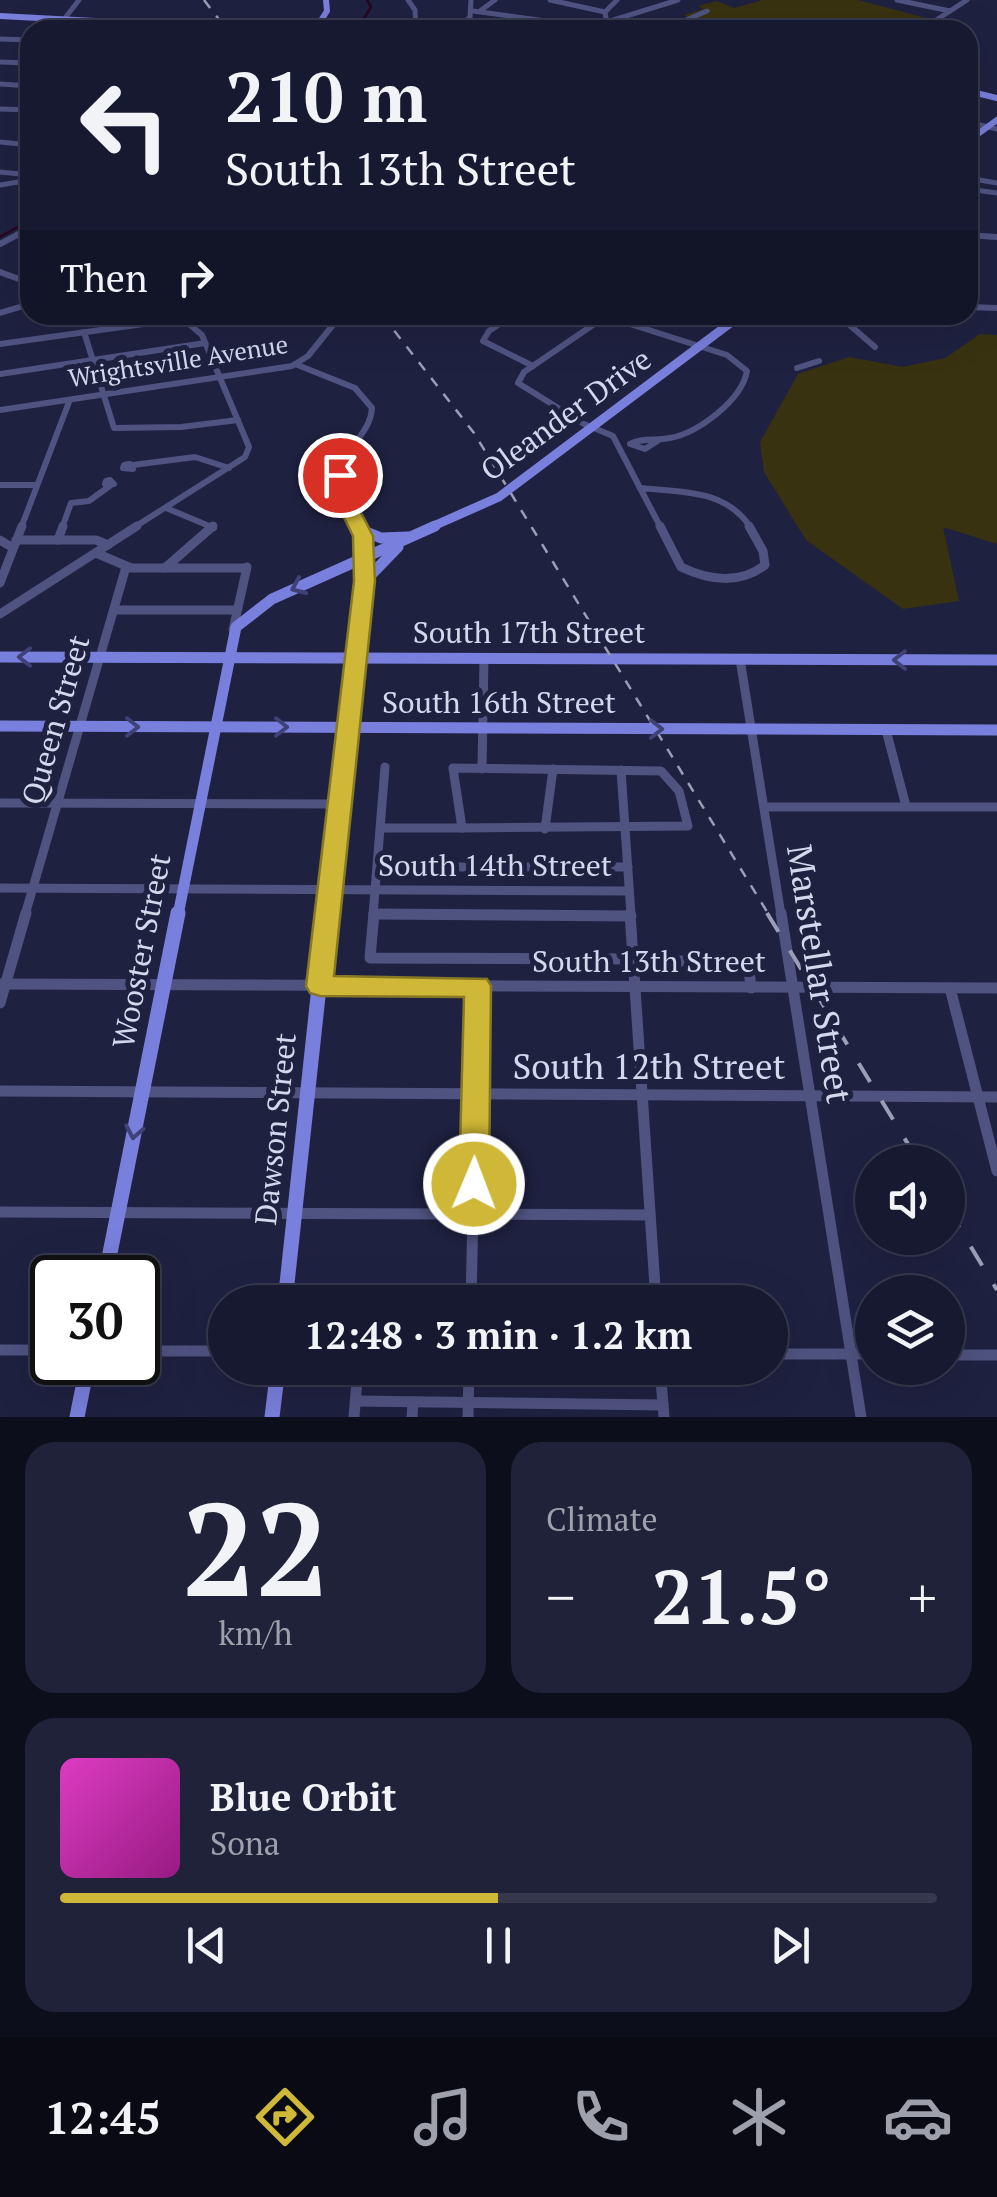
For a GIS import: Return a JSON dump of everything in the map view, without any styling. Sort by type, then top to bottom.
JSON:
[{"type":"main road","points":[[0,16],[98,20]]},
{"type":"main road","points":[[978,134],[997,119]]},
{"type":"main road","name":"Oleander Drive","points":[[242,612],[334,571],[361,554],[405,542],[504,494],[728,325]]},
{"type":"main road","points":[[359,529],[380,538],[417,536]]},
{"type":"main road","points":[[334,571],[354,571],[364,584],[378,564],[405,542]]},
{"type":"main road","name":"Dawson Street","points":[[287,1285],[364,584],[361,554]]},
{"type":"main road","name":"Wooster Street","points":[[110,1255],[213,727],[232,636],[242,612]]},
{"type":"main road","name":"South 17th Street","points":[[0,656],[228,657],[357,652],[484,658],[997,660]]},
{"type":"main road","name":"South 16th Street","points":[[0,726],[997,730]]},
{"type":"main road","points":[[77,1417],[83,1385]]},
{"type":"main road","points":[[272,1417],[276,1385]]},
{"type":"street","points":[[64,18],[79,0]]},
{"type":"street","points":[[471,0],[472,11]]},
{"type":"street","points":[[464,20],[472,11],[495,0]]},
{"type":"street","points":[[550,0],[605,12]]},
{"type":"street","points":[[605,12],[617,0]]},
{"type":"street","points":[[605,12],[606,20],[678,0]]},
{"type":"street","points":[[896,0],[950,11]]},
{"type":"street","points":[[936,20],[967,0]]},
{"type":"street","points":[[472,11],[537,20]]},
{"type":"street","points":[[685,20],[706,11]]},
{"type":"street","points":[[978,124],[997,129]]},
{"type":"street","points":[[0,344],[132,325]]},
{"type":"street","points":[[0,614],[248,455],[249,447],[205,343],[198,329],[190,325]]},
{"type":"street","name":"Wrightsville Avenue","points":[[0,410],[296,364],[314,350],[333,325]]},
{"type":"street","points":[[497,325],[483,341],[532,366]]},
{"type":"street","points":[[593,325],[532,366],[518,379],[520,387],[616,439],[640,488],[680,568],[728,578],[750,576],[764,568],[764,553],[736,507],[714,497],[640,488]]},
{"type":"street","points":[[634,325],[738,361],[747,371],[748,382],[691,430],[659,440]]},
{"type":"street","points":[[850,325],[875,347]]},
{"type":"street","points":[[84,332],[114,428],[180,427],[238,420]]},
{"type":"street","points":[[0,374],[205,343]]},
{"type":"street","points":[[797,368],[819,362]]},
{"type":"street","name":"Dawson Street","points":[[296,364],[355,388],[372,408],[371,422],[348,453],[340,475],[344,497],[359,529],[361,554]]},
{"type":"street","points":[[0,582],[69,402]]},
{"type":"street","points":[[133,465],[194,457],[229,468]]},
{"type":"street","points":[[0,485],[36,486]]},
{"type":"street","points":[[58,540],[71,503],[89,502],[111,485]]},
{"type":"street","points":[[96,553],[126,567],[166,568],[216,528],[166,508]]},
{"type":"street","points":[[0,540],[15,544]]},
{"type":"street","points":[[0,548],[58,540],[96,540],[108,545]]},
{"type":"street","name":"Wooster Street","points":[[166,568],[247,566],[239,594],[242,612]]},
{"type":"street","name":"Queen Street","points":[[0,1002],[126,567]]},
{"type":"street","points":[[239,594],[246,602],[263,604]]},
{"type":"street","points":[[114,610],[242,612]]},
{"type":"street","points":[[482,769],[484,658]]},
{"type":"street","name":"Marstellar Street","points":[[740,659],[861,1417]]},
{"type":"street","points":[[886,730],[906,806]]},
{"type":"street","points":[[386,766],[370,958],[748,961],[751,988]]},
{"type":"street","points":[[381,828],[684,829],[688,826],[679,790],[664,773],[453,768],[462,828]]},
{"type":"street","points":[[544,829],[553,770]]},
{"type":"street","points":[[621,770],[655,1285]]},
{"type":"street","points":[[0,804],[339,804]]},
{"type":"street","points":[[764,807],[997,808]]},
{"type":"street","points":[[378,867],[628,867]]},
{"type":"street","name":"South 14th Street","points":[[0,888],[630,891]]},
{"type":"street","points":[[374,914],[631,916]]},
{"type":"street","name":"South 13th Street","points":[[3,984],[997,988]]},
{"type":"street","points":[[471,1285],[478,986]]},
{"type":"street","points":[[950,988],[997,1171]]},
{"type":"street","name":"South 12th Street","points":[[0,1091],[997,1097]]},
{"type":"street","points":[[0,1212],[650,1215]]},
{"type":"street","points":[[0,1350],[30,1350]]},
{"type":"street","points":[[160,1351],[208,1351]]},
{"type":"street","points":[[788,1354],[855,1354]]},
{"type":"street","points":[[965,1355],[997,1355]]},
{"type":"street","points":[[354,1417],[357,1385]]},
{"type":"street","points":[[468,1410],[469,1385]]},
{"type":"street","points":[[356,1401],[412,1410],[664,1411],[662,1385]]},
{"type":"shaded area","points":[[762,0],[858,0],[926,18],[683,20],[688,17],[684,15],[703,9],[698,6],[717,1],[734,8]]},
{"type":"shaded area","points":[[980,334],[997,335],[997,544],[943,527],[959,601],[903,609],[806,540],[764,472],[760,442],[798,374],[849,357],[903,367],[945,358]]},
{"type":"waterway","points":[[363,20],[371,7],[367,0]]},
{"type":"waterway","points":[[0,237],[20,226]]},
{"type":"railway","points":[[204,0],[219,20]]},
{"type":"railway","points":[[390,325],[474,433],[769,915]]},
{"type":"railway","points":[[767,913],[909,1145]]},
{"type":"railway","points":[[965,1237],[997,1290]]},
{"type":"route","points":[[340,475],[341,490],[363,536],[365,557],[320,986],[478,986],[474,1184]]}]
